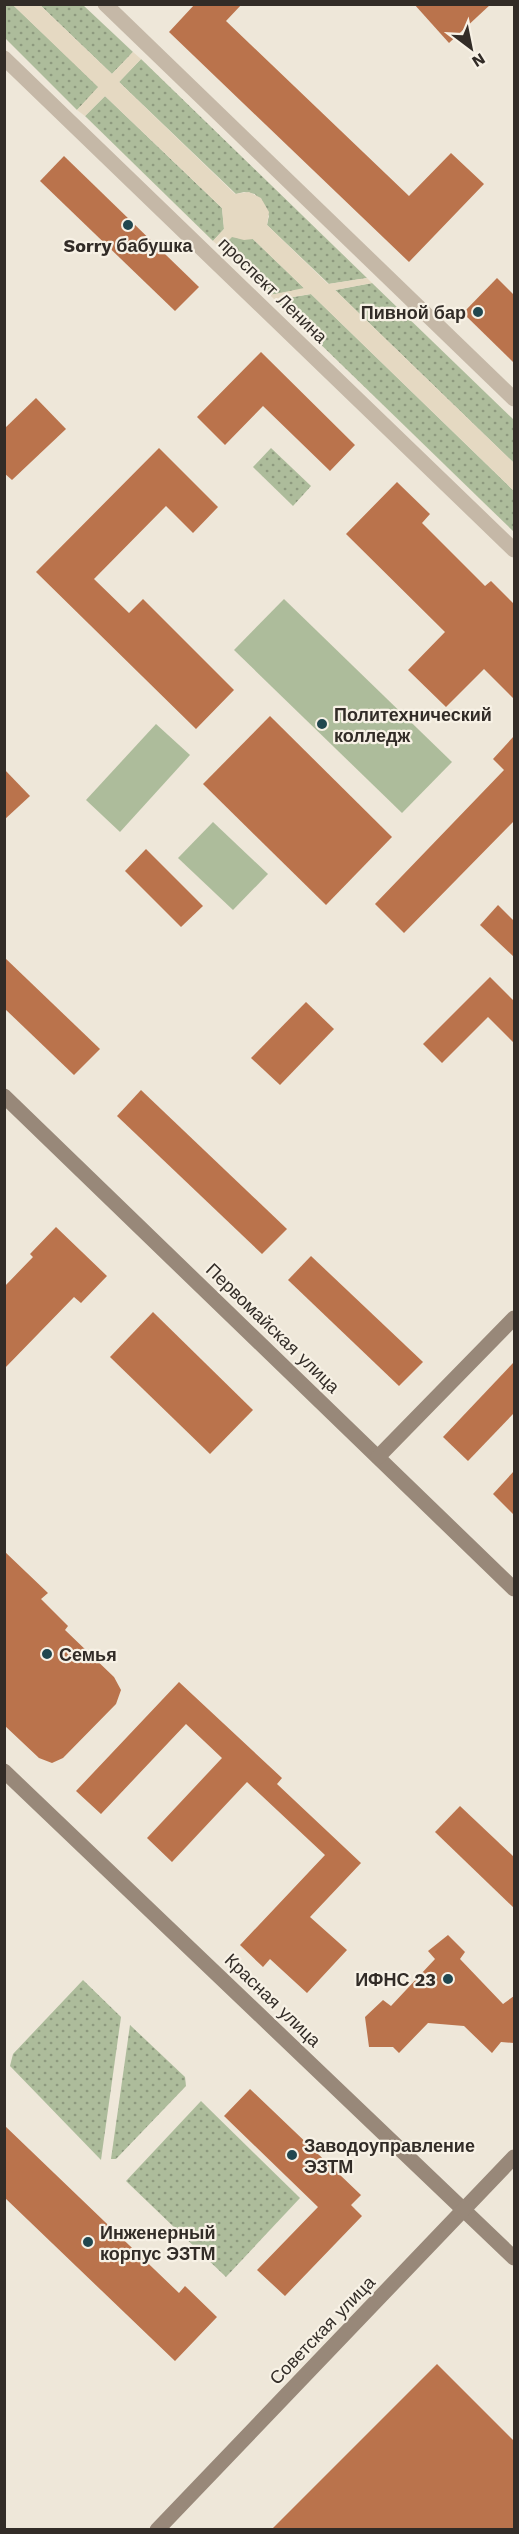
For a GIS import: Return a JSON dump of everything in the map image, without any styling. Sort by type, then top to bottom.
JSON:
[{"type":"main road","name":"Первомайская улица","points":[[4,1096],[514,1589]]},
{"type":"main road","points":[[378,1457],[514,1318]]},
{"type":"main road","name":"Красная улица","points":[[4,1770],[514,2258]]},
{"type":"main road","name":"Советская улица","points":[[158,2529],[514,2157]]},
{"type":"street","points":[[105,4],[514,399]]},
{"type":"street","name":"проспект Ленина","points":[[4,58],[514,550]]},
{"type":"green space","points":[[4,5],[13,5],[99,87],[77,110],[5,38]]},
{"type":"green space","points":[[40,5],[83,5],[133,52],[112,74]]},
{"type":"green space","points":[[141,59],[367,278],[329,284],[267,225],[269,216],[255,194],[244,192],[236,194],[119,82]]},
{"type":"green space","points":[[105,96],[222,208],[224,229],[213,241],[85,116]]},
{"type":"green space","points":[[232,236],[253,239],[305,289],[270,295],[221,248]]},
{"type":"green space","points":[[372,283],[514,420],[514,463],[335,290]]},
{"type":"green space","points":[[311,294],[514,491],[514,532],[275,300]]},
{"type":"green space","points":[[271,448],[311,486],[293,506],[253,467]]},
{"type":"green space","points":[[284,599],[452,762],[402,813],[234,650]]},
{"type":"green space","points":[[156,724],[190,755],[120,832],[86,800]]},
{"type":"green space","points":[[213,822],[268,874],[233,910],[178,858]]},
{"type":"green space","points":[[83,1980],[121,2017],[101,2160],[10,2066],[13,2054]]},
{"type":"green space","points":[[130,2025],[185,2077],[186,2086],[116,2159],[111,2159]]},
{"type":"green space","points":[[201,2101],[300,2198],[226,2277],[126,2181]]},
{"type":"shaded area","points":[[13,5],[40,5],[112,74],[133,52],[141,59],[119,82],[235,194],[249,192],[261,198],[269,212],[267,225],[328,284],[367,278],[372,283],[335,290],[514,463],[514,491],[311,294],[275,300],[270,295],[304,288],[253,239],[244,240],[232,237],[221,248],[213,241],[224,229],[222,208],[105,96],[85,116],[77,110],[98,87]]},
{"type":"building","points":[[195,4],[242,4],[226,21],[409,196],[451,153],[484,184],[409,262],[169,32]]},
{"type":"building","points":[[414,4],[491,4],[449,43]]},
{"type":"building","points":[[64,156],[199,287],[175,311],[40,181]]},
{"type":"building","points":[[497,278],[514,295],[514,363],[463,313]]},
{"type":"building","points":[[261,352],[355,445],[330,471],[263,406],[225,445],[197,417]]},
{"type":"building","points":[[36,398],[66,429],[12,480],[4,473],[4,429]]},
{"type":"building","points":[[159,448],[218,507],[193,533],[166,506],[94,579],[129,613],[143,599],[234,690],[196,729],[36,572]]},
{"type":"building","points":[[397,482],[430,514],[422,523],[485,586],[491,581],[514,604],[514,699],[484,669],[446,707],[408,670],[445,632],[346,534]]},
{"type":"building","points":[[270,716],[392,837],[326,905],[203,784]]},
{"type":"building","points":[[514,736],[514,821],[404,933],[375,904],[504,770],[493,759]]},
{"type":"building","points":[[4,769],[30,796],[4,820]]},
{"type":"building","points":[[146,849],[203,906],[181,927],[125,871]]},
{"type":"building","points":[[498,905],[514,921],[514,957],[480,925]]},
{"type":"building","points":[[4,957],[100,1049],[74,1075],[4,1008]]},
{"type":"building","points":[[490,977],[514,1001],[514,1043],[488,1017],[442,1063],[423,1044]]},
{"type":"building","points":[[306,1002],[334,1029],[280,1085],[251,1058]]},
{"type":"building","points":[[141,1090],[287,1229],[262,1254],[117,1116]]},
{"type":"building","points":[[56,1227],[107,1276],[81,1303],[74,1297],[4,1369],[4,1287],[33,1257],[30,1254]]},
{"type":"building","points":[[311,1256],[423,1362],[399,1386],[288,1280]]},
{"type":"building","points":[[153,1312],[253,1410],[210,1454],[110,1357]]},
{"type":"building","points":[[514,1362],[514,1413],[468,1461],[443,1437]]},
{"type":"building","points":[[514,1471],[514,1515],[493,1494]]},
{"type":"building","name":"Семья","points":[[4,1551],[48,1593],[41,1599],[68,1626],[65,1630],[114,1677],[121,1690],[116,1704],[63,1758],[52,1763],[39,1758],[4,1725]]},
{"type":"building","points":[[179,1682],[282,1778],[277,1784],[361,1863],[310,1917],[347,1950],[307,1993],[270,1959],[263,1967],[240,1945],[325,1855],[247,1782],[172,1862],[147,1838],[222,1758],[186,1724],[101,1814],[76,1791]]},
{"type":"building","points":[[460,1806],[514,1857],[514,1908],[435,1832]]},
{"type":"building","name":"ИФНС 23","points":[[448,1935],[465,1952],[460,1959],[503,2004],[514,1996],[514,2043],[501,2042],[492,2053],[464,2026],[428,2023],[399,2053],[393,2047],[369,2047],[365,2017],[383,2000],[391,2006],[435,1959],[428,1951]]},
{"type":"building","name":"Заводоуправление ЭЗТМ","points":[[250,2089],[361,2195],[351,2205],[362,2216],[285,2296],[257,2270],[318,2207],[224,2116]]},
{"type":"building","name":"Инженерный корпус ЭЗТМ","points":[[4,2125],[179,2293],[185,2286],[217,2317],[175,2361],[4,2197]]},
{"type":"building","points":[[437,2364],[514,2441],[514,2529],[272,2529]]},
{"type":"place","name":"Sorry бабушка","points":[[128,225]]},
{"type":"place","name":"Пивной бар","points":[[478,312]]},
{"type":"place","name":"Политехнический колледж","points":[[322,724]]},
{"type":"place","name":"Семья","points":[[47,1654]]},
{"type":"place","name":"ИФНС 23","points":[[448,1979]]},
{"type":"place","name":"Заводоуправление ЭЗТМ","points":[[292,2155]]},
{"type":"place","name":"Инженерный корпус ЭЗТМ","points":[[88,2242]]}]
